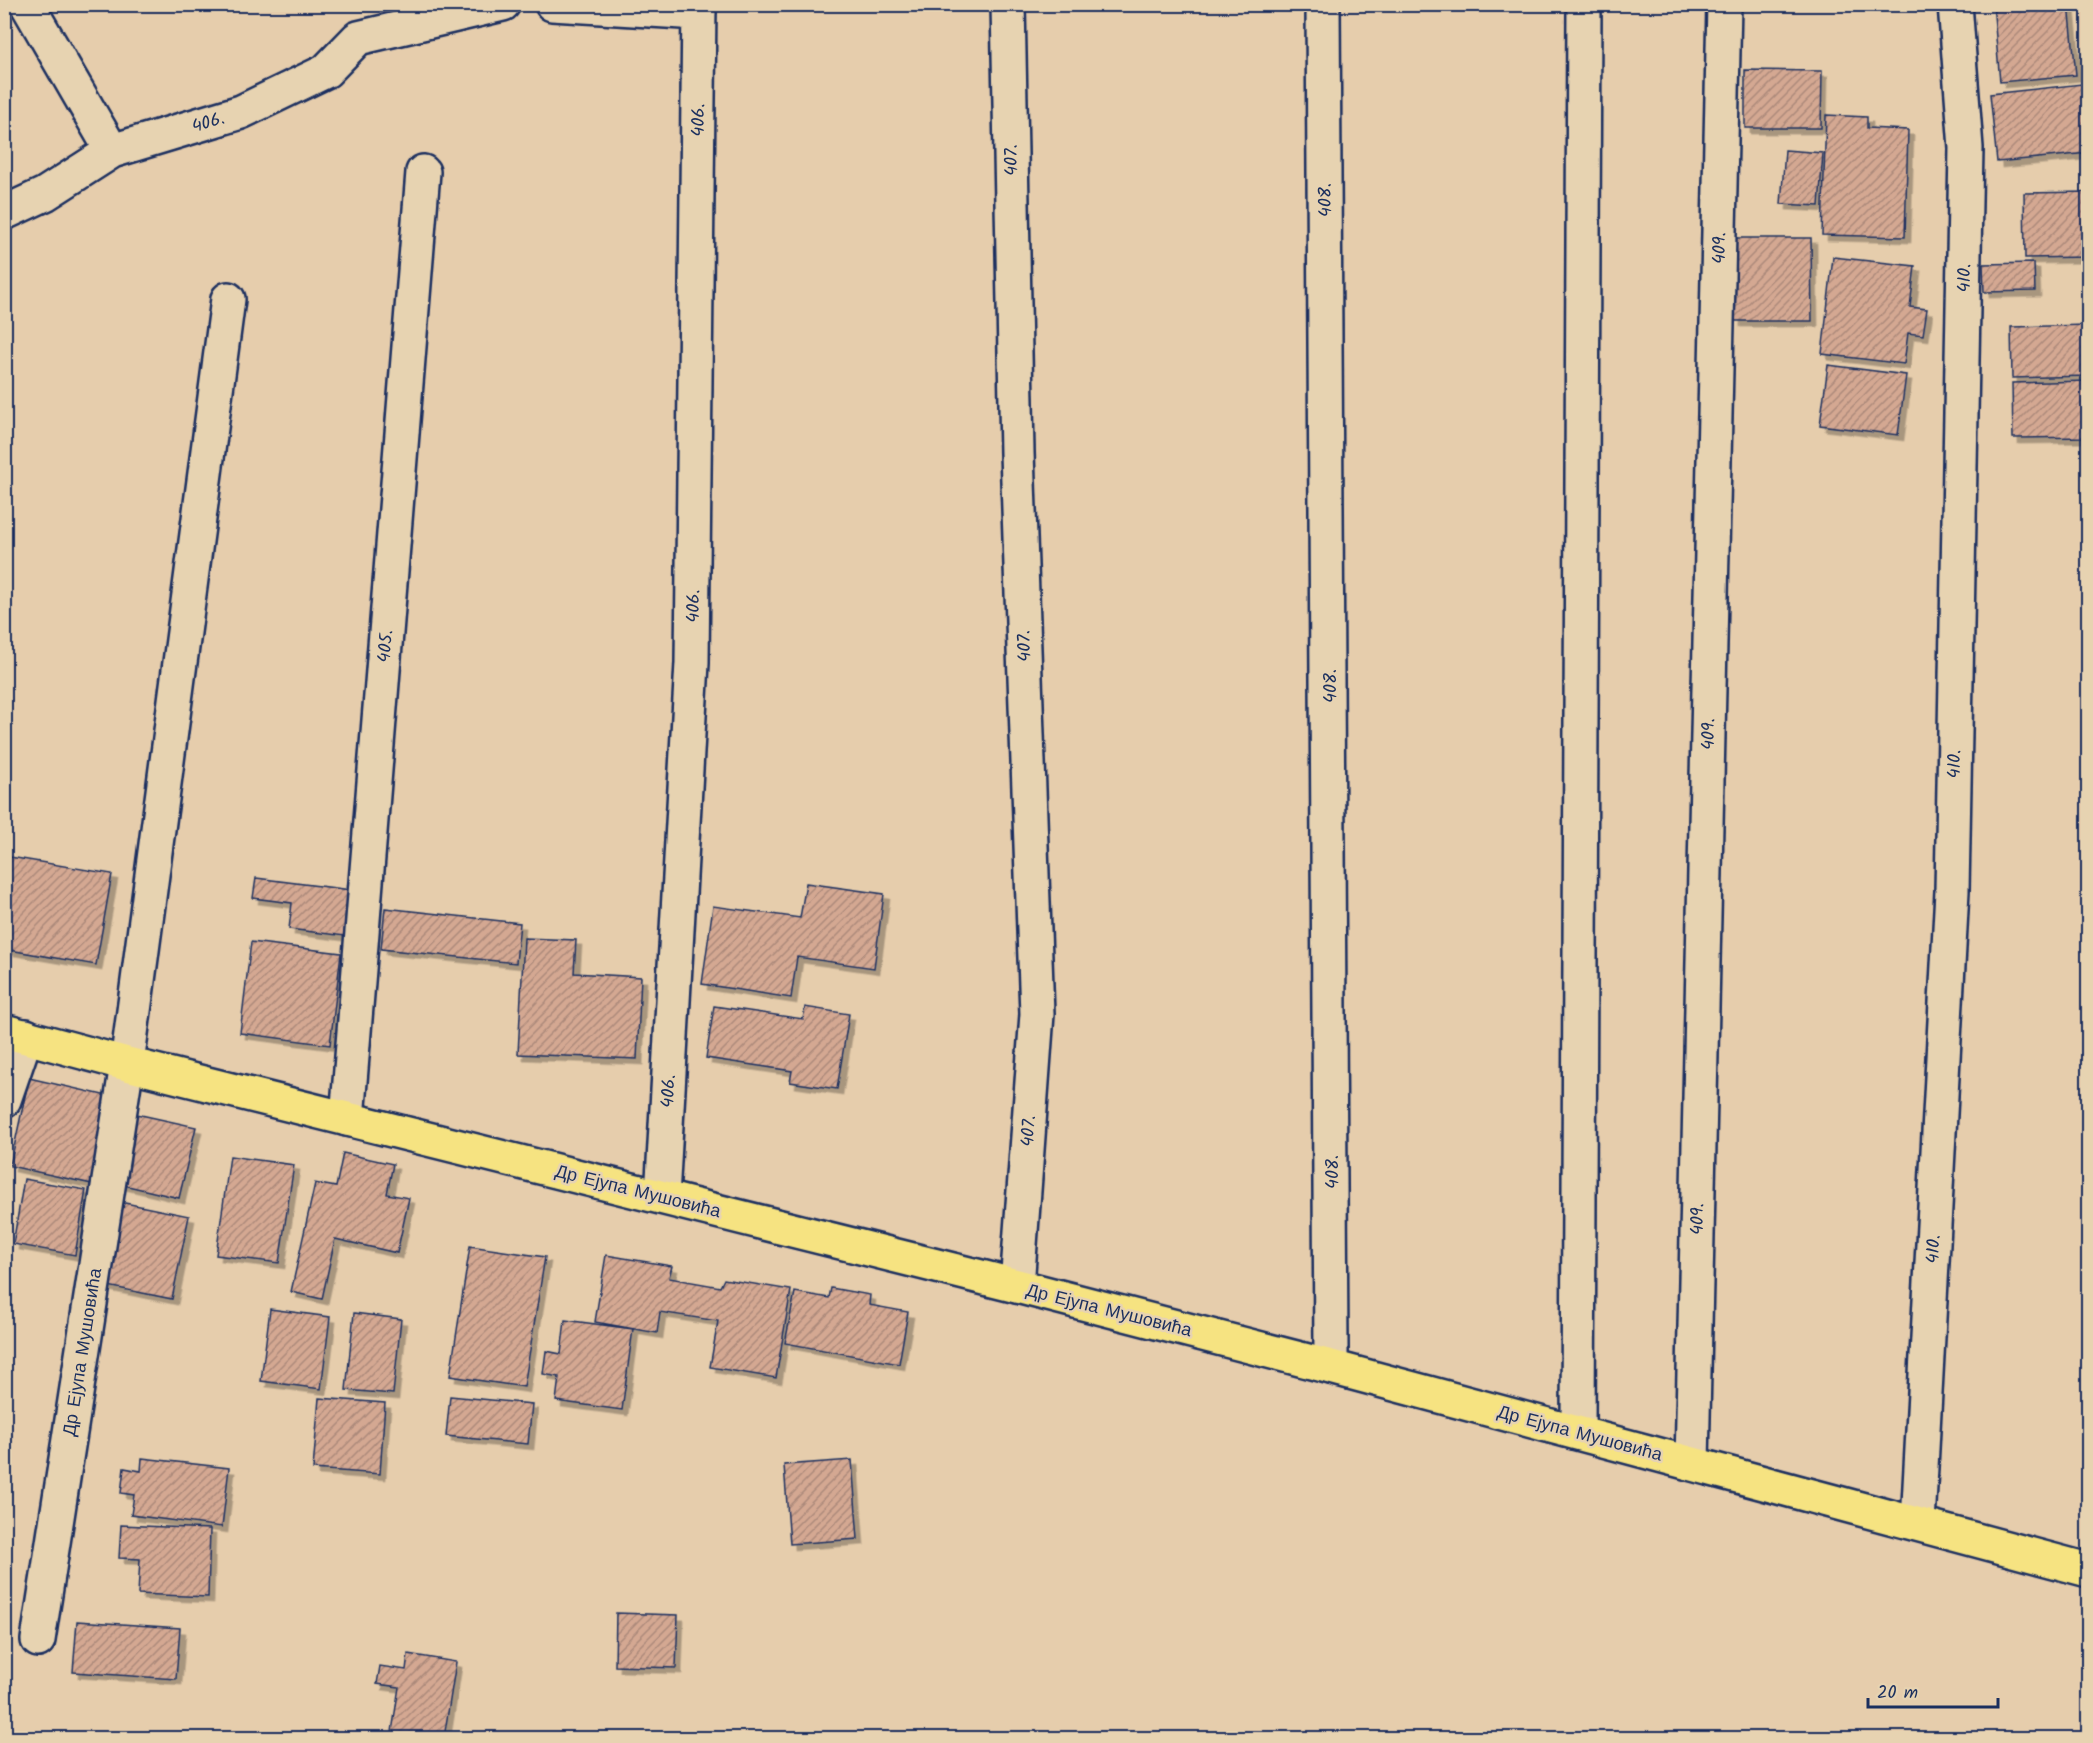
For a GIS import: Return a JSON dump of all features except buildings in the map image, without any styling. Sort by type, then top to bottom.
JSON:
[{"type":"main road","name":"Др Ејупа Мушовића","points":[[15,1033],[127,1064],[1332,1367],[2088,1570]]},
{"type":"street","points":[[27,4],[112,151]]},
{"type":"street","name":"406.","points":[[4,213],[45,194],[112,151],[241,112],[326,71],[357,38],[503,4]]},
{"type":"street","name":"406.","points":[[552,4],[699,9],[692,663],[662,1197]]},
{"type":"street","name":"407.","points":[[1008,4],[1017,465],[1037,1014],[1017,1286]]},
{"type":"street","name":"408.","points":[[1323,4],[1332,897],[1332,1367]]},
{"type":"street","points":[[1578,1432],[1584,4]]},
{"type":"street","name":"409.","points":[[1692,1463],[1724,4]]},
{"type":"street","name":"410.","points":[[1918,1523],[1952,891],[1966,148],[1956,4]]},
{"type":"street","name":"405.","points":[[347,1119],[423,172]]},
{"type":"street","points":[[127,1064],[228,299]]},
{"type":"street","points":[[4,1100],[15,1033]]},
{"type":"street","name":"Др Ејупа Мушовића","points":[[38,1640],[127,1064]]}]
